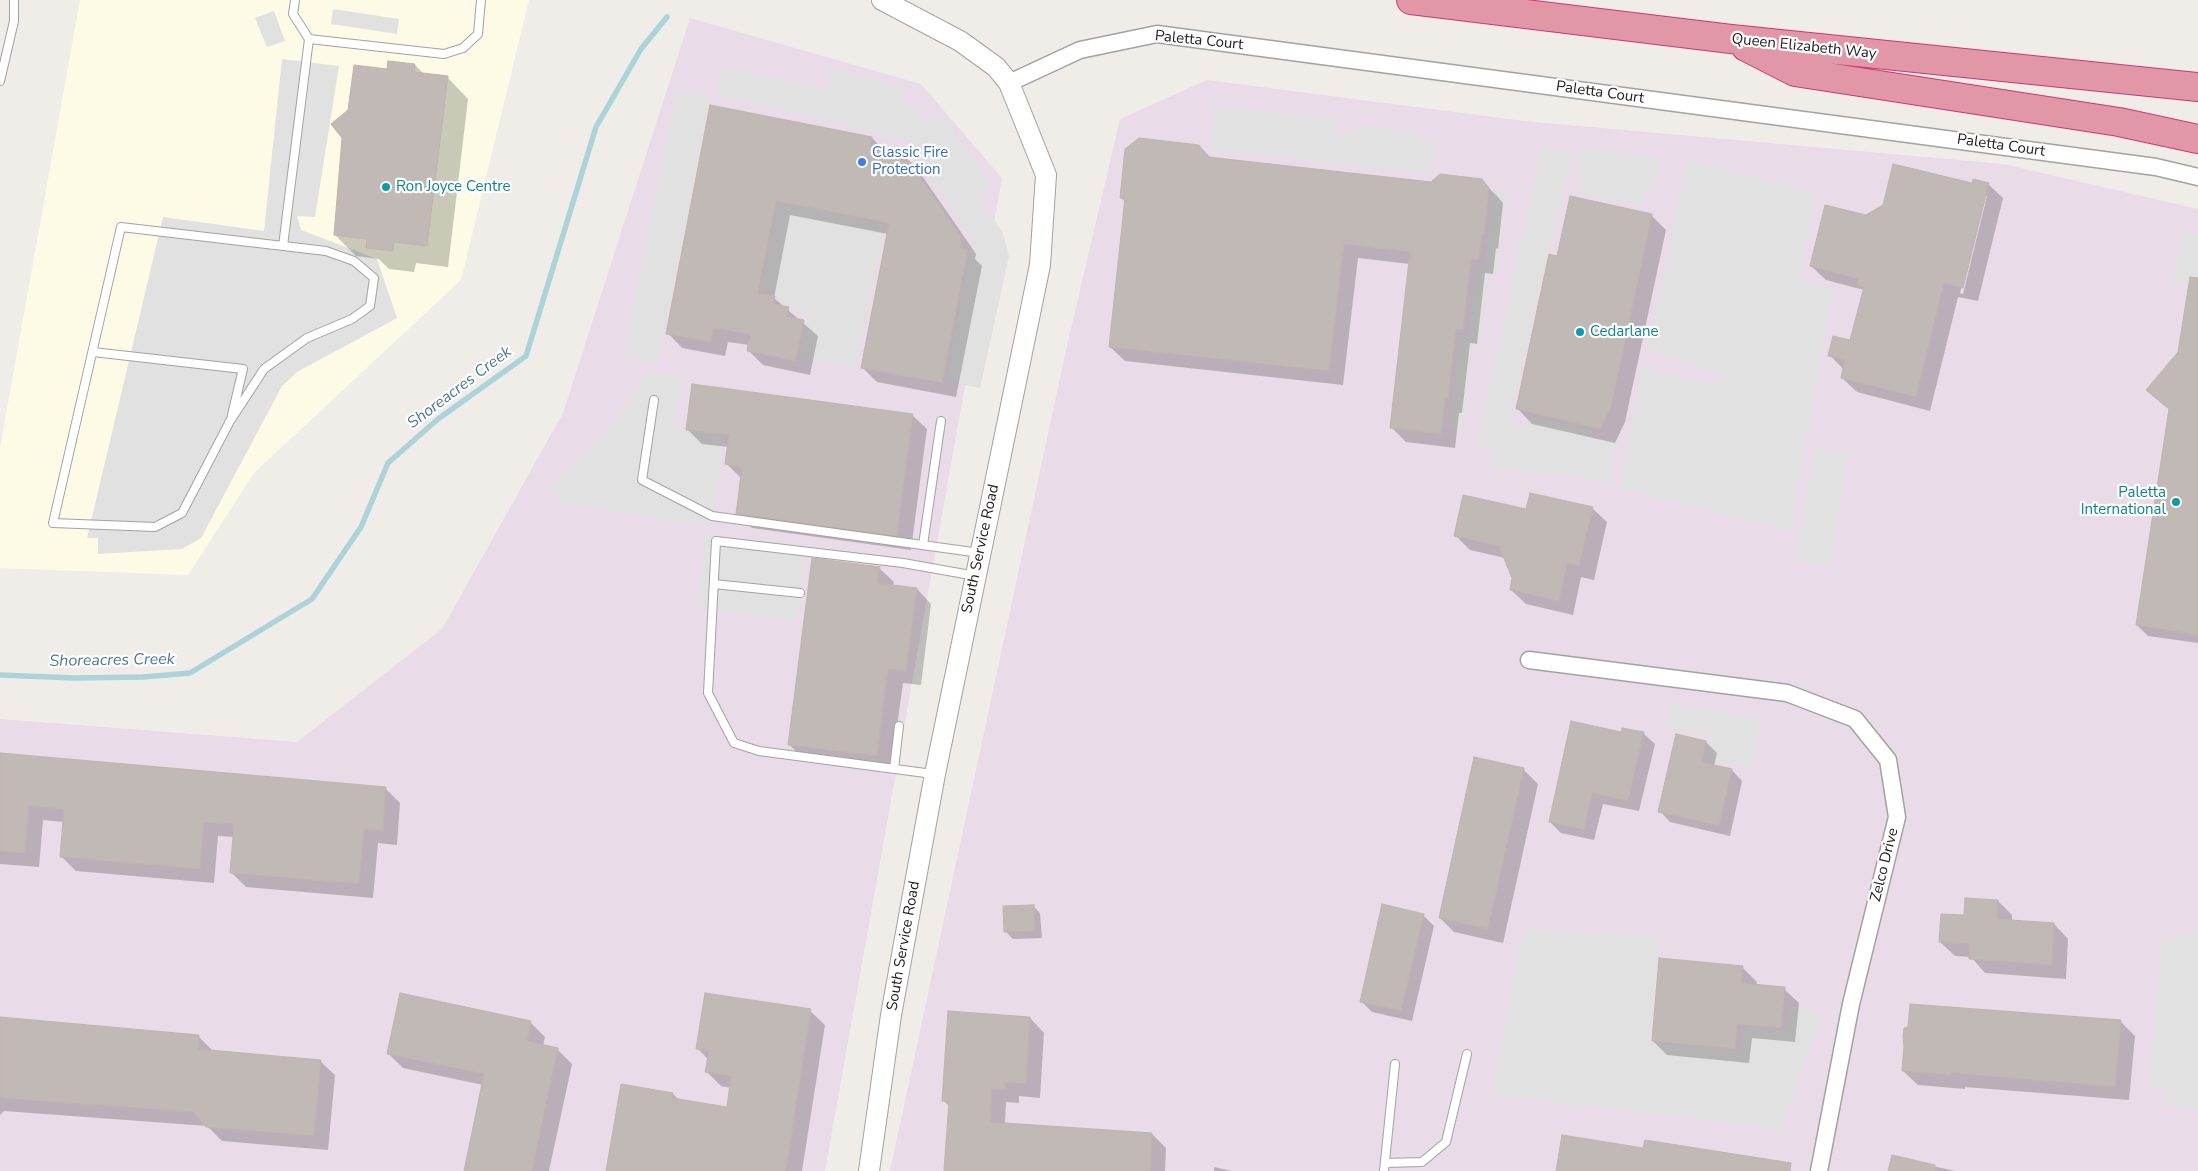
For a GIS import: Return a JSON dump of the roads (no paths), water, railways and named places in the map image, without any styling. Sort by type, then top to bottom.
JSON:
[{"type":"highway","name":"Queen Elizabeth Way","points":[[1411,0],[1732,39],[2198,87]]},
{"type":"highway","points":[[1732,39],[1795,72],[2119,122],[2198,139]]},
{"type":"street","name":"South Service Road","points":[[869,1171],[891,1015],[935,774],[1040,265],[1046,175],[1008,83],[996,67],[960,41],[882,0]]},
{"type":"street","name":"Paletta Court","points":[[1008,83],[1080,50],[1157,34],[2156,166],[2198,177]]},
{"type":"street","name":"Zelco Drive","points":[[1529,660],[1787,693],[1855,719],[1888,760],[1898,817],[1851,1004],[1819,1171]]},
{"type":"lane","points":[[0,80],[14,22],[14,0]]},
{"type":"lane","points":[[283,246],[309,39],[293,14],[295,0]]},
{"type":"lane","points":[[309,39],[444,54],[464,48],[478,34],[482,0]]},
{"type":"lane","points":[[121,227],[283,246],[326,251],[354,260],[374,278],[370,306],[352,319],[307,338],[264,369],[230,421],[182,512],[156,526],[53,523],[121,227]]},
{"type":"lane","points":[[93,352],[243,369],[230,421]]},
{"type":"lane","points":[[654,400],[642,480],[712,516],[980,553]]},
{"type":"lane","points":[[923,545],[941,421]]},
{"type":"lane","points":[[935,774],[759,751],[734,743],[708,693],[716,541],[903,563],[976,576]]},
{"type":"lane","points":[[714,584],[800,592]]},
{"type":"lane","points":[[894,769],[899,726]]},
{"type":"lane","points":[[1395,1064],[1384,1167],[1422,1162],[1446,1142],[1468,1054]]},
{"type":"lane","points":[[1421,1171],[1422,1162]]},
{"type":"waterway","name":"Shoreacres Creek","points":[[0,675],[75,678],[143,677],[190,673],[312,599],[361,527],[388,463],[438,419],[526,356],[596,127],[641,49],[667,17]]},
{"type":"place","name":"Classic Fire Protection","points":[[862,162]]},
{"type":"place","name":"Ron Joyce Centre","points":[[386,187]]},
{"type":"place","name":"Cedarlane","points":[[1580,332]]},
{"type":"place","name":"Paletta International","points":[[2176,502]]}]
